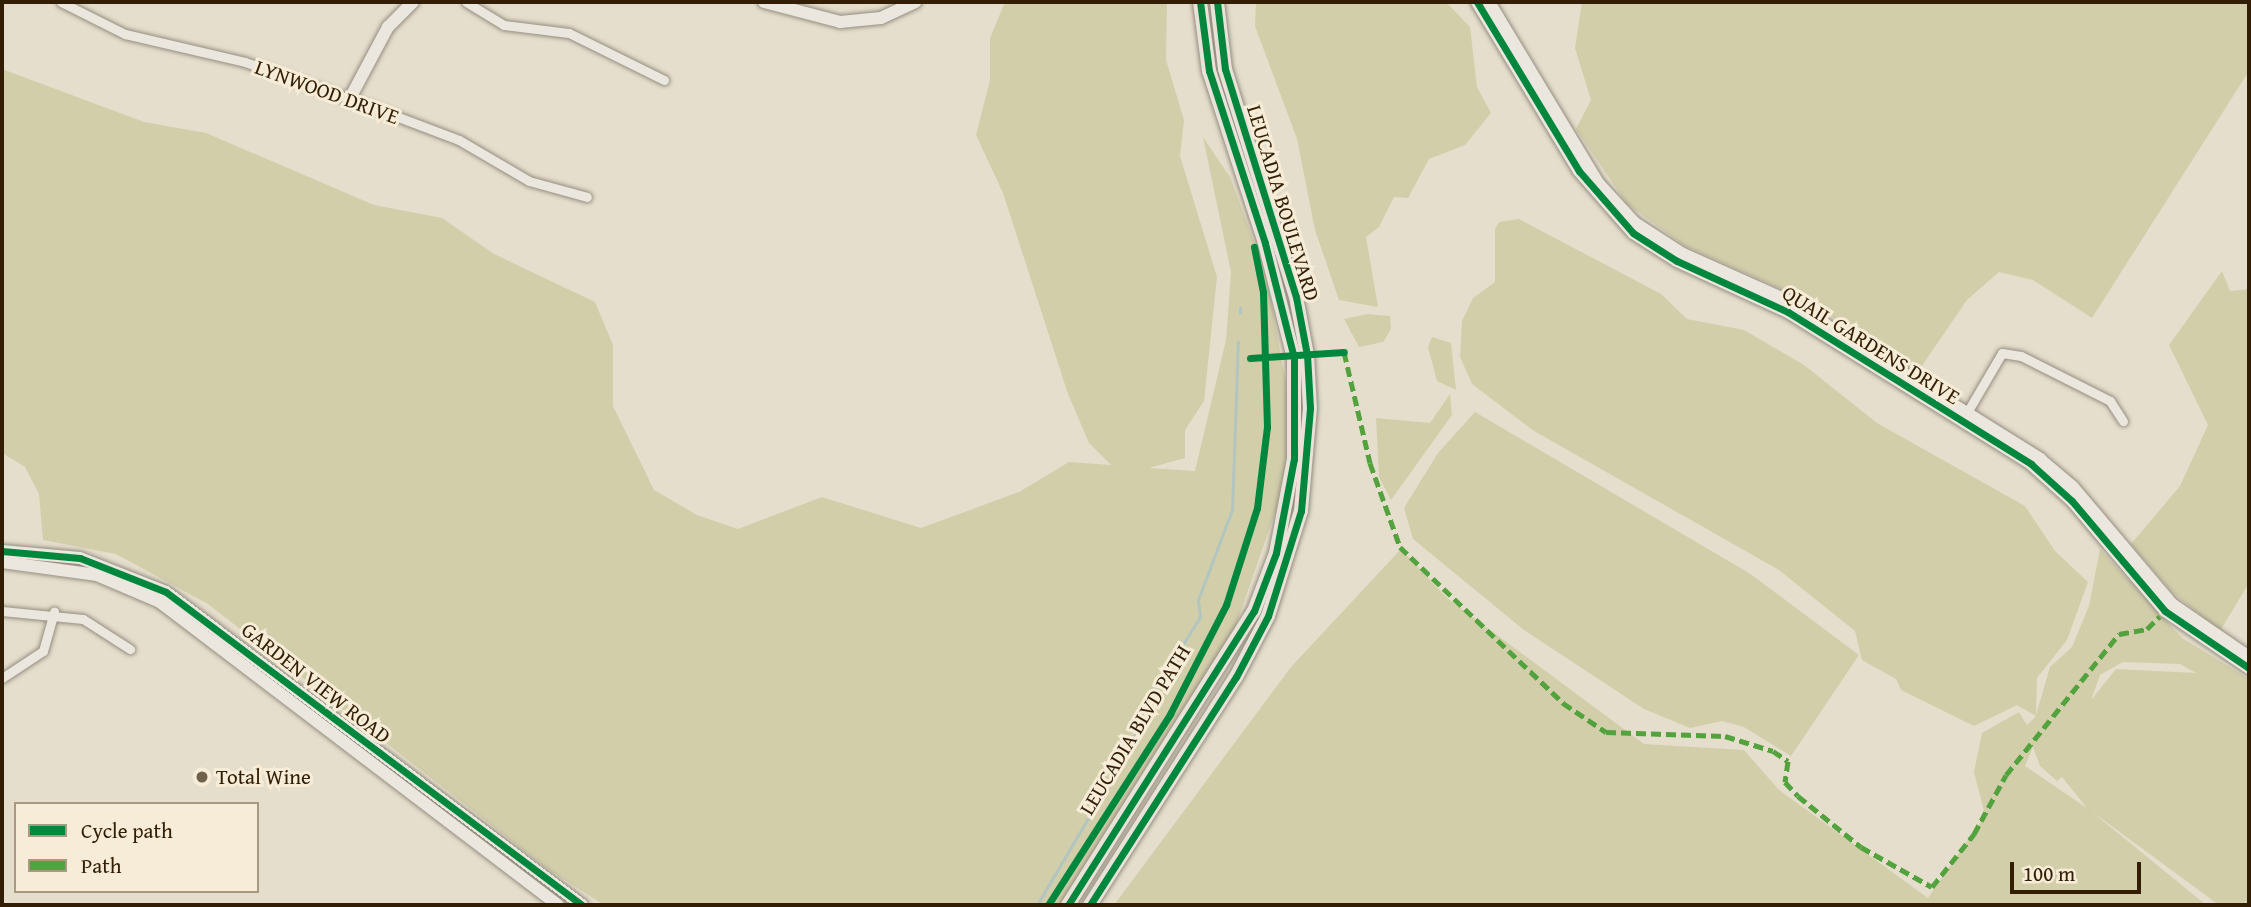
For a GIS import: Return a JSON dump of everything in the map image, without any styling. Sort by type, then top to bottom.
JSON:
[{"type":"main road","points":[[349,100],[382,36],[413,2]]},
{"type":"main road","points":[[764,2],[840,22],[881,18],[916,2]]},
{"type":"main road","name":"LEUCADIA BOULEVARD","points":[[1068,905],[1254,611],[1276,553],[1294,459],[1294,358],[1265,243],[1209,71],[1200,2]]},
{"type":"main road","name":"LEUCADIA BOULEVARD","points":[[1090,905],[1242,665],[1268,616],[1301,511],[1310,408],[1307,355],[1296,297],[1225,69],[1217,2]]},
{"type":"main road","name":"QUAIL GARDENS DRIVE","points":[[1477,2],[1579,171],[1633,233],[1677,261],[1788,312],[2055,471],[2172,604],[2249,657]]},
{"type":"main road","name":"QUAIL GARDENS DRIVE","points":[[1489,2],[1599,184],[1634,223],[1666,245],[1786,300],[1964,416],[2045,474],[2165,611],[2249,668]]},
{"type":"main road","name":"GARDEN VIEW ROAD","points":[[2,551],[80,558],[166,592],[582,905]]},
{"type":"main road","name":"GARDEN VIEW ROAD","points":[[2,562],[97,575],[160,602],[558,905]]},
{"type":"street","name":"LYNWOOD DRIVE","points":[[61,2],[125,34],[245,62],[459,140],[529,181],[587,197]]},
{"type":"street","points":[[466,2],[504,25],[569,33],[664,80]]},
{"type":"street","points":[[1964,416],[2002,354],[2021,356],[2110,401],[2123,421]]},
{"type":"street","points":[[2,611],[54,612],[83,618],[130,649]]},
{"type":"street","points":[[2,678],[43,651],[54,612]]},
{"type":"shaded area","points":[[1005,2],[1167,2],[1166,60],[1184,120],[1180,156],[1217,277],[1204,401],[1185,430],[1185,458],[1149,468],[1195,471],[1226,340],[1231,272],[1203,137],[1230,177],[1266,274],[1286,384],[1290,444],[1277,507],[1229,645],[1064,905],[604,905],[549,870],[208,604],[116,554],[43,540],[39,494],[25,467],[2,453],[2,69],[144,122],[206,133],[374,205],[442,218],[494,254],[595,302],[613,345],[613,406],[654,490],[697,515],[738,529],[822,497],[921,528],[1019,492],[1069,462],[1111,465],[1089,443],[1068,394],[1003,193],[976,135],[990,80],[990,38]]},
{"type":"shaded area","points":[[1256,2],[1446,2],[1470,27],[1477,87],[1491,113],[1465,145],[1429,159],[1408,198],[1394,197],[1379,227],[1366,237],[1378,307],[1339,300],[1315,230],[1297,139],[1255,26]]},
{"type":"shaded area","points":[[1582,2],[2249,2],[2249,71],[2092,318],[2033,280],[1999,272],[1967,300],[1917,373],[1806,300],[1685,246],[1627,204],[1576,129],[1591,100],[1575,48]]},
{"type":"shaded area","points":[[1519,219],[1661,294],[1687,319],[1744,330],[1804,365],[1877,423],[2025,506],[2055,551],[2088,582],[2067,640],[2037,678],[2036,715],[2050,667],[2072,647],[2089,606],[2100,549],[2182,638],[2249,679],[2249,905],[2219,905],[2091,811],[2206,905],[1114,905],[1291,667],[1401,549],[1447,598],[1644,744],[1744,750],[1779,790],[1928,898],[1985,815],[1974,772],[1982,733],[2019,712],[2027,725],[2036,716],[2017,705],[1974,726],[1901,690],[1896,679],[1862,660],[1855,631],[1779,570],[1534,431],[1472,384],[1460,357],[1462,321],[1473,298],[1495,282],[1495,229],[1499,222]],"holes":[[[2123,662],[2180,664],[2196,673],[2116,669],[2091,700],[2100,675]],[[2033,747],[2040,766],[2057,781],[2062,777],[2087,808],[2025,766]]]},
{"type":"shaded area","points":[[2222,271],[2230,291],[2249,289],[2249,583],[2220,631],[2173,593],[2131,544],[2180,486],[2208,425],[2169,345]]},
{"type":"shaded area","points":[[1368,314],[1390,316],[1391,329],[1383,342],[1359,347],[1344,319]]},
{"type":"shaded area","points":[[1432,337],[1451,343],[1456,390],[1437,381],[1428,347]]},
{"type":"shaded area","points":[[1450,394],[1452,415],[1391,500],[1379,477],[1376,418],[1430,423]]},
{"type":"shaded area","points":[[1475,412],[1749,573],[1859,655],[1791,756],[1744,727],[1722,721],[1690,728],[1644,709],[1524,630],[1413,539],[1404,508],[1438,453]]},
{"type":"waterway","points":[[1240,308],[1240,313]]},
{"type":"waterway","points":[[1037,905],[1126,754],[1145,705],[1200,617],[1198,600],[1232,510],[1238,342]]},
{"type":"marked path","points":[[1344,352],[1370,463],[1400,547],[1563,703],[1606,732],[1725,736],[1773,751],[1788,761],[1785,782],[1798,796],[1861,847],[1932,887],[1974,834],[2006,775],[2119,634],[2147,629],[2160,616]]},
{"type":"cycle path","points":[[1068,905],[1254,611],[1276,553],[1294,459],[1294,358],[1265,243],[1209,71],[1200,2]]},
{"type":"cycle path","points":[[1090,905],[1236,677],[1268,616],[1301,511],[1310,408],[1307,355],[1296,297],[1225,69],[1217,2]]},
{"type":"cycle path","points":[[1477,2],[1579,171],[1633,233],[1677,261],[1788,312],[2031,464],[2072,501],[2165,611],[2249,668]]},
{"type":"cycle path","name":"LEUCADIA BLVD PATH","points":[[1048,905],[1170,714],[1226,605],[1257,508],[1267,427],[1263,292],[1254,247]]},
{"type":"cycle path","points":[[1250,358],[1344,352]]},
{"type":"cycle path","points":[[2,551],[80,558],[166,592],[582,905]]},
{"type":"place","name":"Total Wine","points":[[202,777]]}]
